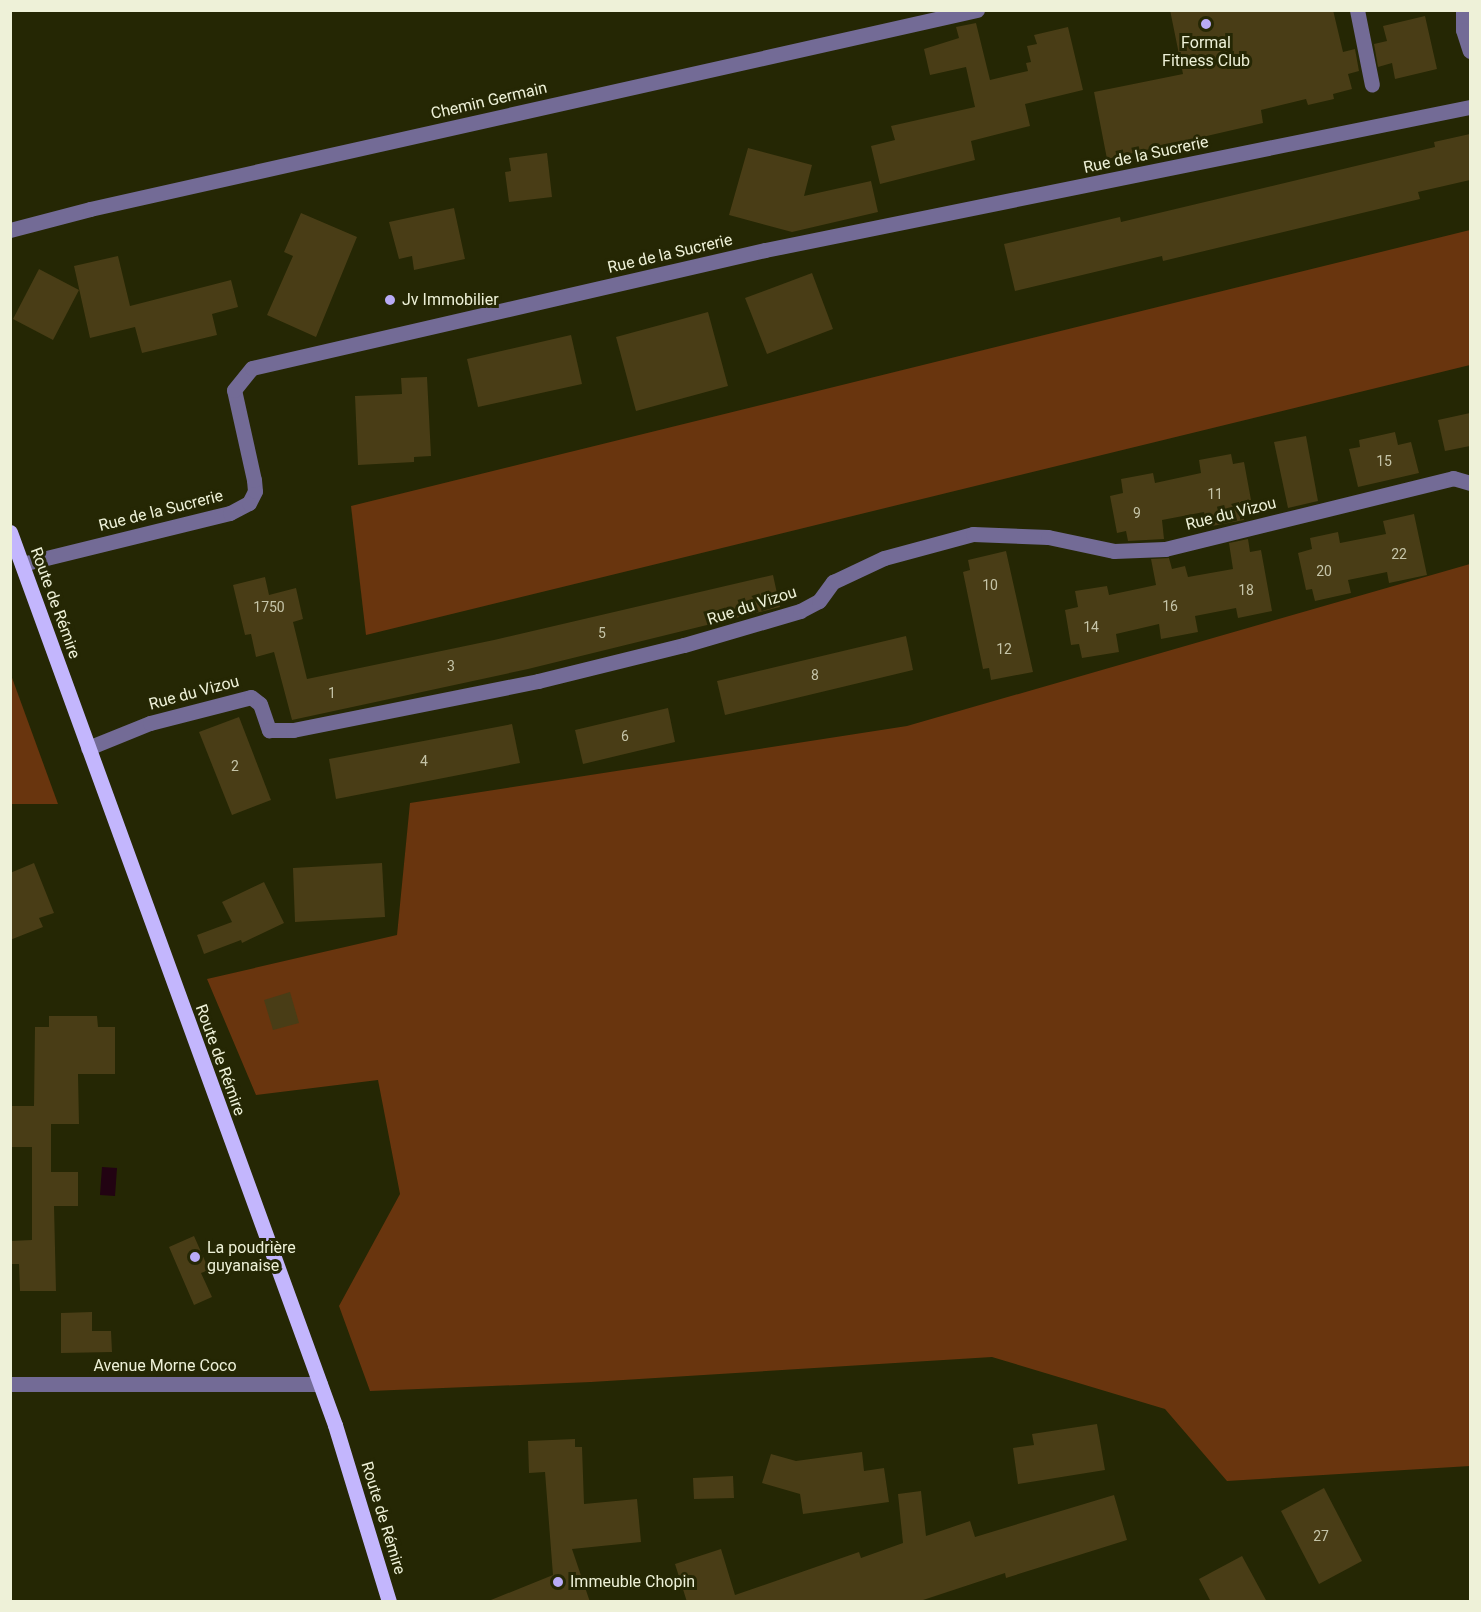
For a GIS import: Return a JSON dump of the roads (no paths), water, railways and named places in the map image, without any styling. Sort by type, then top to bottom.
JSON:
[{"type":"main road","name":"Route de Rémire","points":[[10,532],[320,1384],[389,1602]]},
{"type":"street","name":"Chemin Germain","points":[[10,230],[90,208],[977,10]]},
{"type":"street","points":[[1357,10],[1372,85]]},
{"type":"street","points":[[1463,10],[1463,30],[1470,51]]},
{"type":"street","name":"Rue de la Sucrerie","points":[[22,564],[230,513],[249,503],[255,491],[254,480],[234,390],[252,368],[765,250],[1470,107]]},
{"type":"street","name":"Rue du Vizou","points":[[88,748],[150,723],[251,696],[260,704],[269,730],[293,730],[538,681],[684,645],[800,611],[819,601],[833,582],[884,558],[973,534],[1048,537],[1114,551],[1165,549],[1453,478],[1470,483]]},
{"type":"street","name":"Avenue Morne Coco","points":[[10,1384],[320,1384]]},
{"type":"place","name":"Formal Fitness Club","points":[[1206,24]]},
{"type":"place","name":"Jv Immobilier","points":[[390,300]]},
{"type":"place","name":"La poudrière guyanaise","points":[[195,1257]]},
{"type":"place","name":"Immeuble Chopin","points":[[558,1582]]}]
